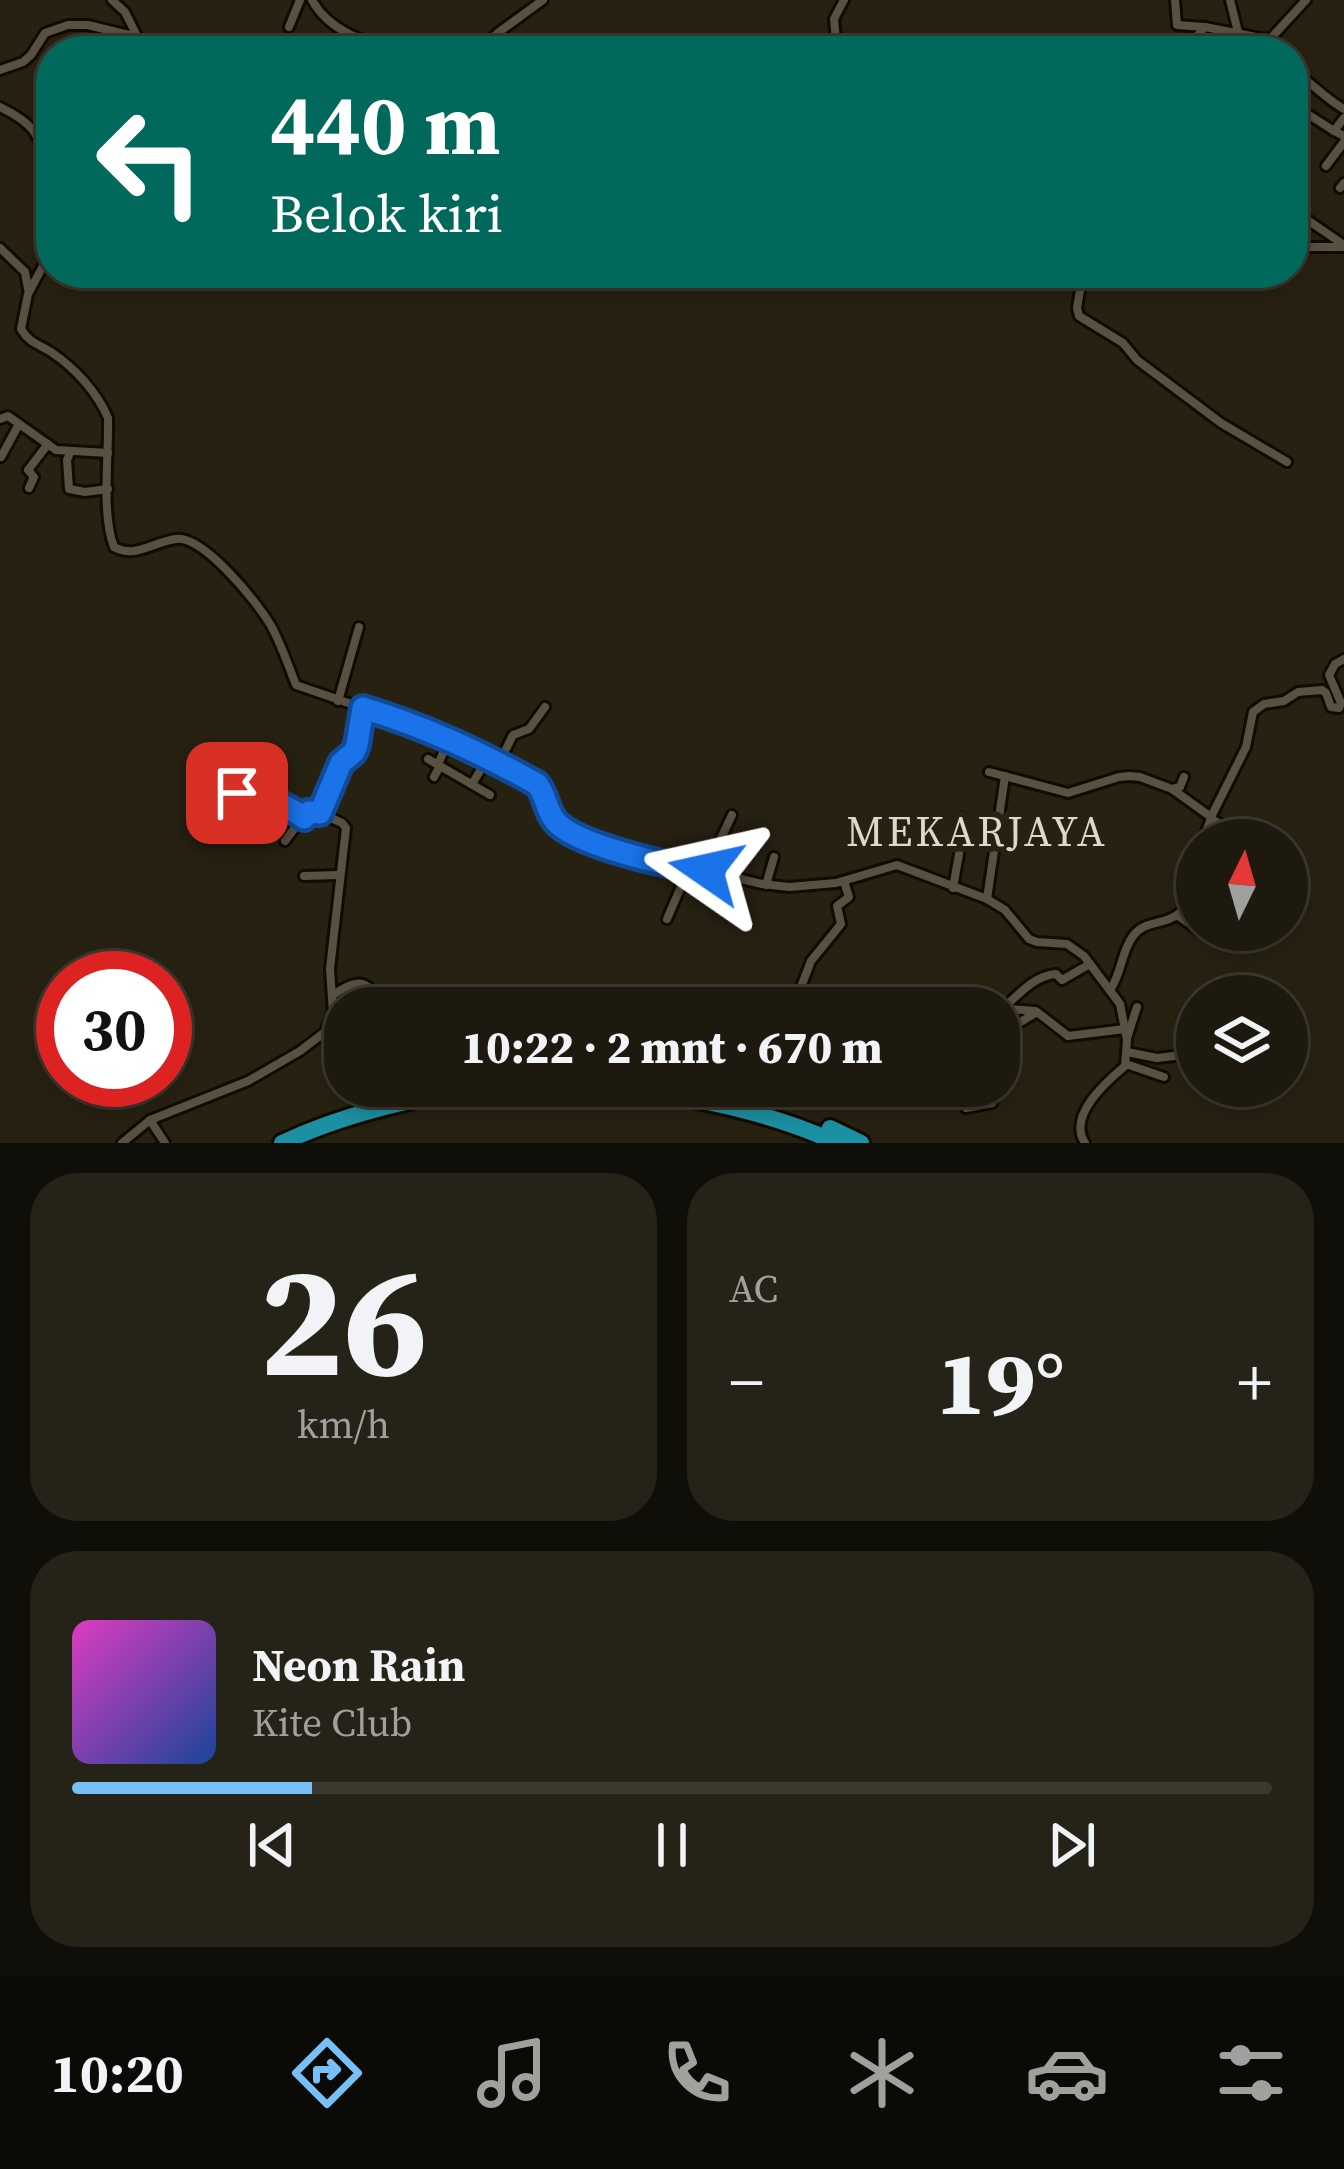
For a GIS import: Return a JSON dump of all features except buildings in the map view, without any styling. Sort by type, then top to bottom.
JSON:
[{"type":"highway","points":[[262,1143],[305,1123],[359,1107]]},
{"type":"highway","points":[[282,1143],[390,1107]]},
{"type":"highway","points":[[735,1107],[783,1120],[837,1143]]},
{"type":"highway","points":[[768,1107],[861,1143]]},
{"type":"street","points":[[112,0],[125,12],[137,36]]},
{"type":"street","points":[[125,12],[132,0]]},
{"type":"street","points":[[289,27],[300,0]]},
{"type":"street","points":[[312,0],[334,26],[358,36]]},
{"type":"street","points":[[497,36],[542,0]]},
{"type":"street","points":[[836,36],[834,20],[844,0]]},
{"type":"street","points":[[1175,0],[1177,26],[1251,36]]},
{"type":"street","points":[[1230,0],[1238,32]]},
{"type":"street","points":[[1273,36],[1306,0]]},
{"type":"street","points":[[44,36],[68,25],[88,25],[133,36]]},
{"type":"street","points":[[1197,36],[1205,27]]},
{"type":"street","points":[[0,70],[23,62],[36,48]]},
{"type":"street","points":[[1308,81],[1344,109]]},
{"type":"street","points":[[0,107],[30,123],[36,139]]},
{"type":"street","points":[[1308,113],[1344,139],[1325,166]]},
{"type":"street","points":[[1334,130],[1344,118]]},
{"type":"street","points":[[1308,221],[1344,246]]},
{"type":"street","points":[[1308,247],[1344,246]]},
{"type":"street","points":[[0,248],[25,272],[28,294]]},
{"type":"street","points":[[36,279],[21,329],[32,343],[67,364],[95,394],[108,418],[107,490],[114,547],[132,553],[183,538],[203,549],[253,599],[272,626],[296,685],[413,722],[499,763],[541,788],[552,818],[566,830],[619,850],[766,885],[811,886],[897,866],[987,899],[1037,943],[1067,944],[1077,950],[1120,1004],[1127,1052],[1126,1064],[1103,1084],[1085,1114],[1079,1130],[1085,1143]]},
{"type":"street","points":[[1081,288],[1079,316],[1124,343],[1137,360],[1221,424],[1287,462]]},
{"type":"street","points":[[0,418],[19,424],[56,450],[109,453]]},
{"type":"street","points":[[1,457],[19,424]]},
{"type":"street","points":[[29,488],[34,477],[28,470],[48,444]]},
{"type":"street","points":[[71,452],[69,489],[107,490]]},
{"type":"street","points":[[338,701],[359,627]]},
{"type":"street","points":[[989,772],[1068,794],[1119,777],[1139,777],[1172,789],[1211,818],[1246,748],[1253,712],[1298,692],[1316,690],[1326,693],[1331,707],[1339,708],[1329,675],[1344,659]]},
{"type":"street","points":[[499,763],[513,735],[529,729],[545,707]]},
{"type":"street","points":[[320,813],[341,763],[357,745],[363,708]]},
{"type":"street","points":[[434,777],[450,738]]},
{"type":"street","points":[[472,784],[488,758]]},
{"type":"street","points":[[436,763],[490,794]]},
{"type":"street","points":[[237,767],[232,791],[280,803],[304,818]]},
{"type":"street","points":[[987,899],[1005,776]]},
{"type":"street","points":[[1172,789],[1180,788],[1184,778]]},
{"type":"street","points":[[285,841],[309,812],[346,828],[329,969],[332,987]]},
{"type":"street","points":[[706,870],[732,815]]},
{"type":"street","points":[[952,888],[962,818]]},
{"type":"street","points":[[766,885],[774,857]]},
{"type":"street","points":[[667,920],[689,868]]},
{"type":"street","points":[[304,876],[339,875]]},
{"type":"street","points":[[801,987],[811,961],[841,924],[837,906],[849,897],[844,881]]},
{"type":"street","points":[[1110,990],[1136,932],[1143,925],[1176,915]]},
{"type":"street","points":[[1020,995],[1050,973],[1063,980],[1090,964]]},
{"type":"street","points":[[1126,1035],[1137,1006]]},
{"type":"street","points":[[1020,1010],[1037,1012],[1068,1036],[1126,1035]]},
{"type":"street","points":[[1020,1022],[1037,1012]]},
{"type":"street","points":[[122,1143],[151,1120],[248,1081],[324,1032]]},
{"type":"street","points":[[1127,1052],[1157,1058],[1176,1056]]},
{"type":"street","points":[[1126,1064],[1164,1077]]},
{"type":"street","points":[[966,1108],[970,1107]]},
{"type":"street","points":[[151,1120],[166,1143]]},
{"type":"district","name":"MEKARJAYA","points":[[977,831]]},
{"type":"route","points":[[237,793],[280,803],[304,818],[309,812],[320,813],[343,759],[357,745],[363,708],[462,743],[537,784],[552,818],[566,830],[619,850],[706,870]]}]
